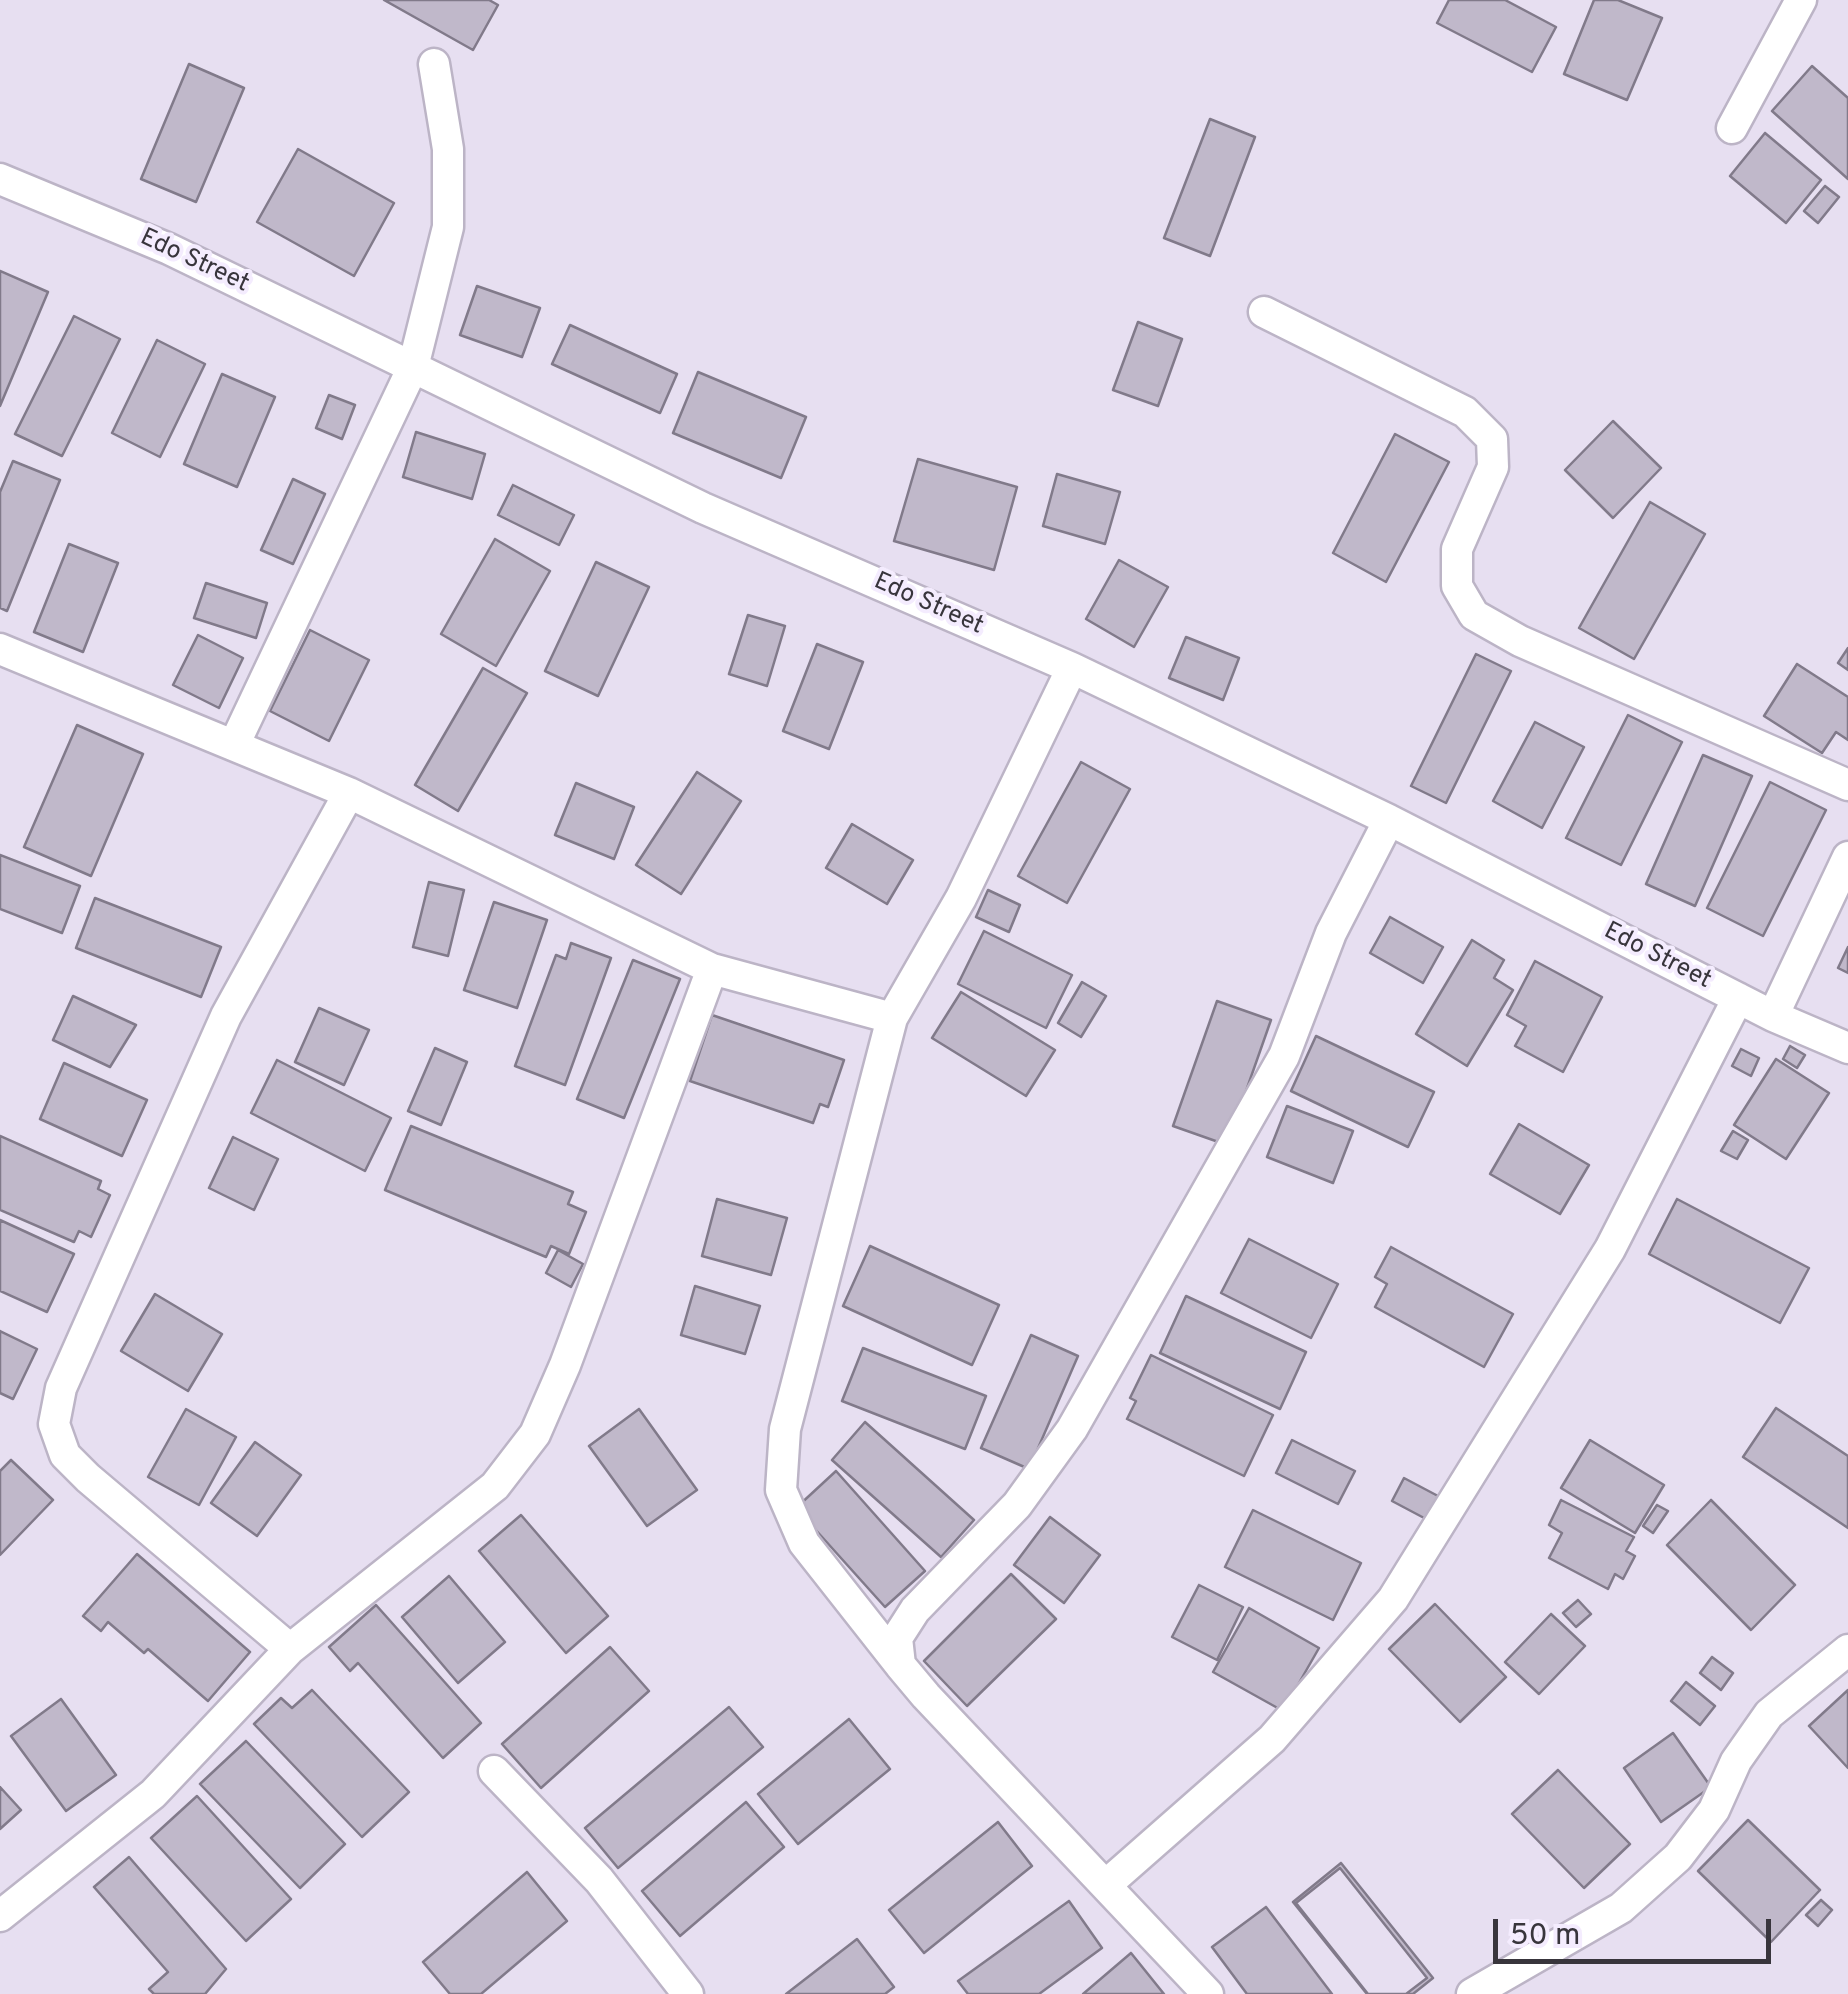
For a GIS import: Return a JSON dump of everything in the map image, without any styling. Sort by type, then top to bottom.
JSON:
[{"type":"street","points":[[1732,128],[1801,0]]},
{"type":"street","points":[[234,745],[413,367],[448,228],[448,149],[434,64]]},
{"type":"street","name":"Edo Street","points":[[0,179],[169,249],[703,508],[1072,668],[1389,820],[1773,1016],[1848,1048]]},
{"type":"street","points":[[1264,312],[1465,412],[1492,439],[1493,467],[1457,549],[1457,586],[1474,615],[1520,642],[1848,786]]},
{"type":"street","points":[[0,649],[349,792],[712,969],[892,1018]]},
{"type":"street","points":[[1072,668],[961,898],[892,1018],[785,1429],[782,1490],[804,1543],[900,1666],[1208,1994]]},
{"type":"street","points":[[290,1648],[88,1478],[64,1455],[54,1424],[61,1388],[226,1016],[349,792]]},
{"type":"street","points":[[900,1666],[897,1638],[915,1610],[1017,1504],[1072,1428],[1284,1056],[1331,933],[1389,820]]},
{"type":"street","points":[[1773,1016],[1848,856]]},
{"type":"street","points":[[0,1916],[152,1794],[290,1648],[494,1486],[535,1434],[712,969]]},
{"type":"street","points":[[1107,1884],[1272,1739],[1392,1599],[1610,1249],[1738,998]]},
{"type":"street","points":[[1472,1994],[1620,1908],[1678,1857],[1714,1810],[1736,1761],[1769,1714],[1848,1650]]},
{"type":"street","points":[[494,1772],[599,1880],[688,1994]]},
{"type":"building","points":[[384,0],[489,0],[498,5],[473,50]]},
{"type":"building","points":[[1449,0],[1505,0],[1556,27],[1532,72],[1437,23]]},
{"type":"building","points":[[1594,0],[1618,0],[1662,18],[1627,100],[1564,74]]},
{"type":"building","points":[[189,64],[244,88],[196,202],[141,179]]},
{"type":"building","points":[[1812,66],[1848,98],[1848,179],[1772,111]]},
{"type":"building","points":[[1210,119],[1255,137],[1210,256],[1164,238]]},
{"type":"building","points":[[1765,133],[1821,180],[1786,223],[1730,176]]},
{"type":"building","points":[[298,149],[394,203],[354,276],[257,222]]},
{"type":"building","points":[[1825,186],[1839,197],[1818,223],[1804,211]]},
{"type":"building","points":[[0,271],[48,292],[0,406]]},
{"type":"building","points":[[477,286],[540,308],[522,357],[460,335]]},
{"type":"building","points":[[74,316],[120,339],[62,456],[15,434]]},
{"type":"building","points":[[1138,322],[1182,339],[1158,406],[1113,390]]},
{"type":"building","points":[[570,325],[677,374],[660,413],[552,364]]},
{"type":"building","points":[[157,340],[205,364],[160,457],[112,433]]},
{"type":"building","points":[[698,372],[806,417],[781,478],[673,433]]},
{"type":"building","points":[[222,374],[275,397],[237,487],[184,464]]},
{"type":"building","points":[[329,395],[355,405],[342,439],[316,428]]},
{"type":"building","points":[[1613,421],[1661,468],[1613,518],[1565,470]]},
{"type":"building","points":[[416,432],[485,454],[472,499],[403,477]]},
{"type":"building","points":[[1395,434],[1449,462],[1386,582],[1333,553]]},
{"type":"building","points":[[918,459],[1017,487],[994,570],[894,541]]},
{"type":"building","points":[[13,461],[60,480],[7,611],[0,608],[0,492]]},
{"type":"building","points":[[1057,474],[1120,492],[1105,544],[1043,526]]},
{"type":"building","points":[[293,479],[325,494],[293,564],[261,550]]},
{"type":"building","points":[[513,485],[574,515],[559,545],[498,515]]},
{"type":"building","points":[[1650,502],[1705,534],[1634,659],[1579,628]]},
{"type":"building","points":[[495,539],[550,571],[496,666],[441,634]]},
{"type":"building","points":[[69,544],[118,563],[83,652],[34,632]]},
{"type":"building","points":[[1119,560],[1168,587],[1134,647],[1086,619]]},
{"type":"building","points":[[596,562],[649,587],[598,696],[545,671]]},
{"type":"building","points":[[206,583],[267,603],[256,638],[194,618]]},
{"type":"building","points":[[748,615],[785,626],[767,686],[729,674]]},
{"type":"building","points":[[310,630],[369,660],[329,741],[270,711]]},
{"type":"building","points":[[198,635],[243,658],[219,708],[173,685]]},
{"type":"building","points":[[1186,637],[1239,658],[1223,700],[1169,678]]},
{"type":"building","points":[[817,644],[863,662],[829,749],[783,731]]},
{"type":"building","points":[[1848,648],[1848,670],[1838,663]]},
{"type":"building","points":[[1476,654],[1511,671],[1446,803],[1411,786]]},
{"type":"building","points":[[1797,664],[1848,697],[1848,740],[1836,732],[1822,753],[1764,716]]},
{"type":"building","points":[[483,668],[527,693],[458,811],[415,785]]},
{"type":"building","points":[[1628,715],[1682,742],[1621,865],[1566,838]]},
{"type":"building","points":[[1535,722],[1584,747],[1542,828],[1493,801]]},
{"type":"building","points":[[77,725],[143,754],[91,876],[24,847]]},
{"type":"building","points":[[1703,755],[1752,776],[1695,906],[1646,884]]},
{"type":"building","points":[[1081,762],[1130,789],[1067,903],[1018,876]]},
{"type":"building","points":[[697,772],[741,801],[681,894],[636,865]]},
{"type":"building","points":[[1770,782],[1826,810],[1763,936],[1707,908]]},
{"type":"building","points":[[576,783],[634,807],[614,859],[555,835]]},
{"type":"building","points":[[852,824],[913,860],[887,904],[826,868]]},
{"type":"building","points":[[0,855],[80,886],[62,933],[0,909]]},
{"type":"building","points":[[429,882],[464,890],[448,956],[413,947]]},
{"type":"building","points":[[988,890],[1020,905],[1009,932],[976,917]]},
{"type":"building","points":[[95,898],[221,947],[201,997],[76,948]]},
{"type":"building","points":[[494,902],[547,920],[517,1008],[464,990]]},
{"type":"building","points":[[1390,917],[1443,947],[1423,983],[1370,953]]},
{"type":"building","points":[[984,931],[1072,975],[1046,1028],[958,984]]},
{"type":"building","points":[[1472,940],[1504,960],[1494,978],[1513,990],[1467,1066],[1416,1034]]},
{"type":"building","points":[[571,943],[611,958],[565,1085],[515,1066],[556,955],[566,959]]},
{"type":"building","points":[[1848,947],[1848,973],[1838,968]]},
{"type":"building","points":[[633,960],[680,979],[624,1118],[577,1099]]},
{"type":"building","points":[[1535,961],[1602,997],[1563,1072],[1515,1046],[1526,1026],[1507,1015]]},
{"type":"building","points":[[1082,982],[1106,996],[1081,1037],[1058,1023]]},
{"type":"building","points":[[961,992],[1055,1050],[1026,1096],[932,1038]]},
{"type":"building","points":[[73,996],[136,1025],[110,1067],[53,1040]]},
{"type":"building","points":[[1217,1001],[1271,1020],[1227,1145],[1173,1126]]},
{"type":"building","points":[[319,1008],[369,1030],[344,1085],[295,1062]]},
{"type":"building","points":[[712,1015],[844,1060],[828,1107],[820,1104],[813,1123],[690,1081]]},
{"type":"building","points":[[1316,1036],[1434,1092],[1408,1147],[1291,1091]]},
{"type":"building","points":[[1790,1046],[1805,1055],[1797,1068],[1783,1059]]},
{"type":"building","points":[[435,1048],[467,1062],[441,1125],[408,1111]]},
{"type":"building","points":[[1741,1049],[1759,1058],[1751,1076],[1732,1066]]},
{"type":"building","points":[[1776,1059],[1829,1093],[1786,1159],[1734,1125]]},
{"type":"building","points":[[277,1060],[391,1118],[365,1171],[251,1113]]},
{"type":"building","points":[[64,1063],[147,1100],[122,1156],[40,1119]]},
{"type":"building","points":[[1287,1106],[1353,1131],[1333,1183],[1267,1157]]},
{"type":"building","points":[[1519,1124],[1589,1165],[1560,1214],[1490,1174]]},
{"type":"building","points":[[411,1126],[573,1192],[568,1204],[586,1212],[569,1254],[551,1246],[546,1257],[385,1190]]},
{"type":"building","points":[[1733,1131],[1748,1140],[1737,1159],[1721,1151]]},
{"type":"building","points":[[0,1136],[101,1181],[98,1189],[110,1195],[91,1237],[79,1231],[74,1242],[0,1210]]},
{"type":"building","points":[[233,1137],[278,1159],[254,1210],[209,1188]]},
{"type":"building","points":[[717,1199],[787,1218],[771,1275],[702,1256]]},
{"type":"building","points":[[1677,1199],[1809,1268],[1780,1323],[1649,1254]]},
{"type":"building","points":[[0,1220],[74,1254],[47,1312],[0,1291]]},
{"type":"building","points":[[1249,1239],[1338,1284],[1311,1338],[1221,1293]]},
{"type":"building","points":[[870,1246],[999,1305],[972,1365],[843,1306]]},
{"type":"building","points":[[1391,1247],[1513,1314],[1484,1367],[1375,1307],[1387,1284],[1375,1277]]},
{"type":"building","points":[[558,1250],[583,1264],[571,1287],[546,1273]]},
{"type":"building","points":[[695,1286],[760,1306],[745,1354],[681,1335]]},
{"type":"building","points":[[155,1294],[222,1334],[188,1391],[121,1351]]},
{"type":"building","points":[[1186,1296],[1306,1352],[1280,1409],[1160,1353]]},
{"type":"building","points":[[0,1331],[37,1349],[13,1399],[0,1393]]},
{"type":"building","points":[[1031,1335],[1078,1356],[1029,1469],[981,1448]]},
{"type":"building","points":[[863,1348],[986,1396],[965,1449],[842,1401]]},
{"type":"building","points":[[1151,1355],[1273,1415],[1244,1476],[1127,1419],[1136,1401],[1130,1398]]},
{"type":"building","points":[[1776,1408],[1848,1456],[1848,1528],[1743,1457]]},
{"type":"building","points":[[186,1409],[236,1437],[199,1505],[148,1477]]},
{"type":"building","points":[[639,1409],[697,1490],[647,1526],[589,1446]]},
{"type":"building","points":[[865,1422],[974,1520],[941,1557],[832,1460]]},
{"type":"building","points":[[1292,1440],[1355,1471],[1338,1504],[1276,1473]]},
{"type":"building","points":[[1590,1440],[1664,1485],[1635,1533],[1561,1488]]},
{"type":"building","points":[[255,1442],[301,1475],[257,1536],[211,1503]]},
{"type":"building","points":[[11,1460],[53,1500],[0,1555],[0,1471]]},
{"type":"building","points":[[836,1471],[925,1571],[885,1607],[796,1508]]},
{"type":"building","points":[[1404,1478],[1438,1496],[1426,1519],[1392,1501]]},
{"type":"building","points":[[1561,1500],[1634,1537],[1626,1551],[1635,1556],[1623,1579],[1615,1574],[1608,1589],[1549,1558],[1562,1533],[1549,1525]]},
{"type":"building","points":[[1711,1500],[1795,1585],[1751,1630],[1667,1545]]},
{"type":"building","points":[[1657,1505],[1668,1511],[1653,1533],[1643,1526]]},
{"type":"building","points":[[1253,1510],[1361,1563],[1333,1620],[1225,1567]]},
{"type":"building","points":[[521,1515],[608,1616],[566,1653],[479,1551]]},
{"type":"building","points":[[1050,1517],[1100,1555],[1064,1603],[1014,1565]]},
{"type":"building","points":[[137,1554],[250,1652],[208,1701],[148,1649],[144,1653],[108,1622],[101,1631],[83,1616]]},
{"type":"building","points":[[1011,1574],[1056,1619],[967,1706],[924,1661]]},
{"type":"building","points":[[449,1576],[505,1642],[458,1683],[402,1617]]},
{"type":"building","points":[[1199,1585],[1243,1607],[1217,1660],[1172,1637]]},
{"type":"building","points":[[1578,1600],[1591,1614],[1576,1627],[1563,1613]]},
{"type":"building","points":[[1435,1604],[1506,1677],[1460,1722],[1389,1649]]},
{"type":"building","points":[[376,1605],[481,1723],[443,1758],[358,1663],[350,1671],[329,1647]]},
{"type":"building","points":[[1249,1608],[1319,1648],[1283,1711],[1213,1672]]},
{"type":"building","points":[[1551,1614],[1585,1646],[1539,1694],[1505,1662]]},
{"type":"building","points":[[610,1647],[649,1691],[541,1788],[502,1744]]},
{"type":"building","points":[[1712,1657],[1733,1673],[1721,1690],[1700,1673]]},
{"type":"building","points":[[1686,1682],[1715,1706],[1700,1725],[1671,1701]]},
{"type":"building","points":[[312,1690],[409,1792],[362,1837],[254,1724],[281,1698],[292,1708]]},
{"type":"building","points":[[1848,1690],[1848,1768],[1809,1726]]},
{"type":"building","points":[[61,1699],[116,1775],[66,1811],[11,1736]]},
{"type":"building","points":[[729,1707],[763,1747],[618,1868],[585,1828]]},
{"type":"building","points":[[849,1719],[890,1769],[798,1844],[758,1794]]},
{"type":"building","points":[[1673,1733],[1711,1787],[1661,1822],[1624,1768]]},
{"type":"building","points":[[246,1741],[345,1844],[300,1888],[200,1784]]},
{"type":"building","points":[[1558,1770],[1630,1844],[1584,1888],[1512,1814]]},
{"type":"building","points":[[0,1787],[21,1810],[0,1829]]},
{"type":"building","points":[[197,1796],[291,1899],[246,1941],[151,1838]]},
{"type":"building","points":[[746,1802],[784,1847],[680,1936],[642,1891]]},
{"type":"building","points":[[1748,1820],[1820,1890],[1771,1942],[1698,1871]]},
{"type":"building","points":[[998,1822],[1032,1866],[924,1953],[889,1910]]},
{"type":"building","points":[[129,1857],[226,1969],[205,1994],[154,1994],[149,1989],[168,1972],[94,1887]]},
{"type":"building","points":[[1341,1863],[1433,1978],[1413,1994],[1367,1994],[1293,1902]]},
{"type":"building","points":[[1340,1868],[1427,1978],[1406,1994],[1368,1994],[1296,1903]]},
{"type":"building","points":[[527,1872],[567,1921],[481,1994],[450,1994],[423,1962]]},
{"type":"building","points":[[1821,1900],[1832,1910],[1818,1926],[1806,1915]]},
{"type":"building","points":[[1069,1901],[1102,1948],[1039,1994],[968,1994],[958,1981]]},
{"type":"building","points":[[1266,1907],[1332,1994],[1247,1994],[1212,1947]]},
{"type":"building","points":[[857,1939],[894,1987],[885,1994],[786,1994]]},
{"type":"building","points":[[1131,1953],[1164,1994],[1083,1994]]}]
